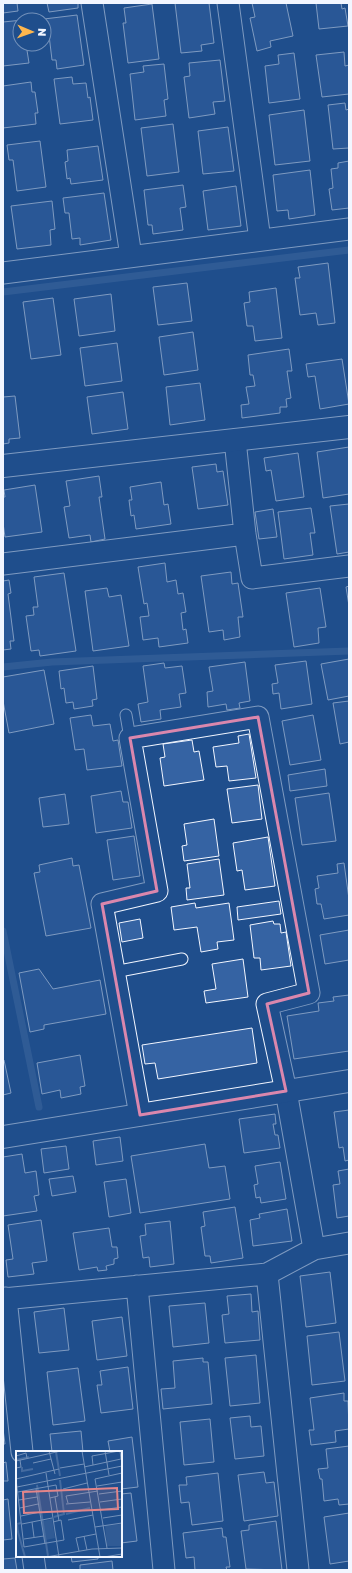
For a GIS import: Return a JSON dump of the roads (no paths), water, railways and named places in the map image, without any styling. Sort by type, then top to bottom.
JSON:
[{"type":"street","points":[[92,3],[131,256]]},
{"type":"street","points":[[228,3],[260,240]]},
{"type":"street","points":[[3,273],[349,229]]},
{"type":"street","points":[[3,466],[349,427]]},
{"type":"street","points":[[235,440],[245,534],[252,578],[349,566]]},
{"type":"street","points":[[3,564],[245,534]]},
{"type":"street","points":[[140,1115],[102,904],[157,890],[130,738],[258,717],[309,993],[267,1004],[286,1091],[314,1249]]},
{"type":"street","points":[[3,1137],[349,1081]]},
{"type":"street","points":[[22,1451],[4,1298],[267,1274],[314,1249],[349,1243]]},
{"type":"street","points":[[267,1274],[298,1570]]},
{"type":"street","points":[[137,1286],[164,1570]]},
{"type":"street","points":[[33,1557],[35,1570]]},
{"type":"lane","points":[[126,715],[130,738]]},
{"type":"lane","points":[[114,972],[182,958]]},
{"type":"waterway","points":[[3,292],[349,250]]},
{"type":"waterway","points":[[3,667],[52,662],[349,651]]},
{"type":"waterway","points":[[3,931],[39,1107]]}]
